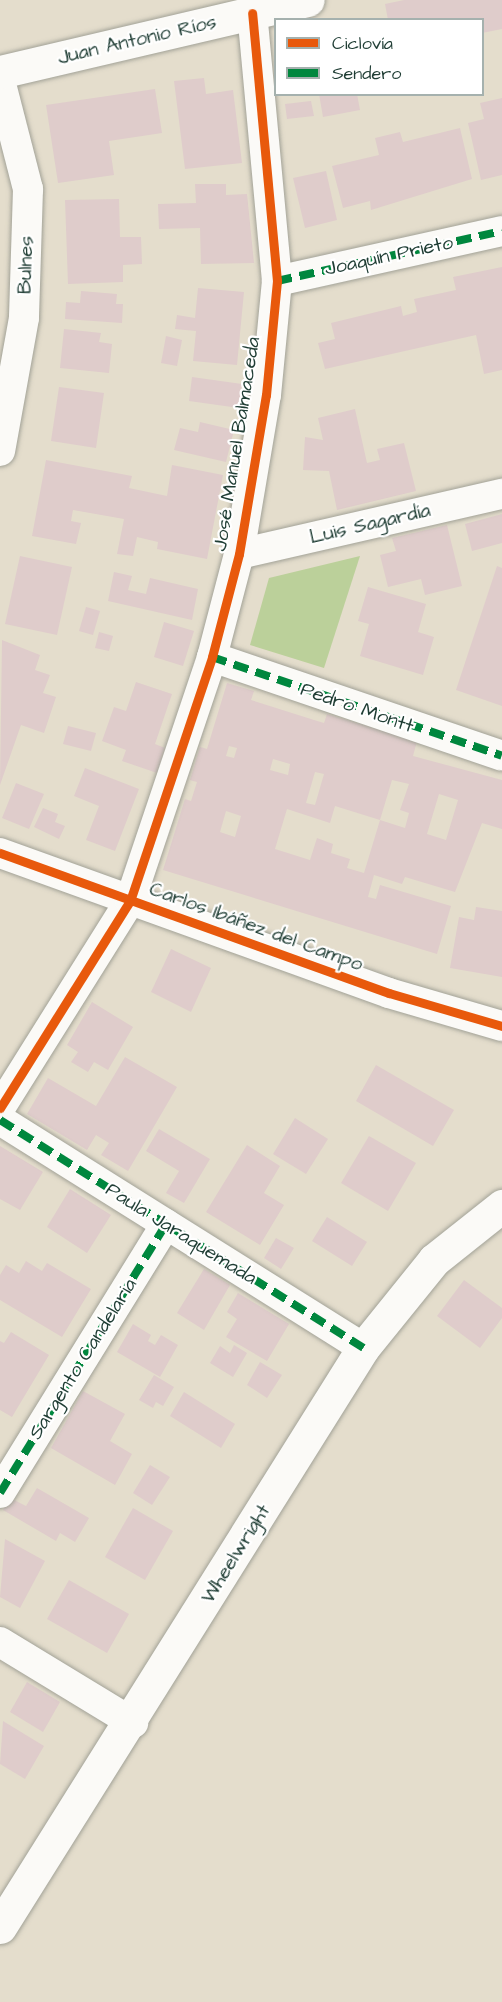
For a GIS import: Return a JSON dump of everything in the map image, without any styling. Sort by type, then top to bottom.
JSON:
[{"type":"main road","name":"Juan Antonio Ríos","points":[[0,72],[308,0]]},
{"type":"main road","name":"Wheelwright","points":[[0,1927],[133,1723],[363,1348],[434,1260],[502,1206]]},
{"type":"street","name":"José Manuel Balmaceda","points":[[0,1108],[130,901],[212,657],[239,555],[263,417],[277,281],[274,203],[252,13]]},
{"type":"street","name":"Bulnes","points":[[0,80],[28,189],[24,318],[0,450]]},
{"type":"street","name":"Joaquín Prieto","points":[[277,281],[502,231]]},
{"type":"street","name":"Luis Sagardía","points":[[239,555],[502,494]]},
{"type":"street","name":"Pedro Montt","points":[[212,657],[502,756]]},
{"type":"street","name":"Carlos Ibáñez del Campo","points":[[0,853],[389,993],[502,1026]]},
{"type":"street","name":"Paula Jaraquemada","points":[[0,1120],[363,1348]]},
{"type":"street","name":"Sargento Candelaria","points":[[0,1493],[166,1224]]},
{"type":"street","points":[[0,1642],[133,1723]]},
{"type":"green space","points":[[360,556],[324,668],[250,645],[269,578]]},
{"type":"building","points":[[404,0],[502,0],[502,29],[484,33],[484,18],[388,18],[385,4]]},
{"type":"building","points":[[204,78],[206,94],[233,90],[242,163],[185,169],[174,81]]},
{"type":"building","points":[[155,89],[162,133],[109,141],[114,175],[58,183],[46,105]]},
{"type":"building","points":[[319,96],[357,96],[360,110],[323,117]]},
{"type":"building","points":[[502,98],[502,175],[481,180],[468,123],[484,119],[480,103]]},
{"type":"building","points":[[311,101],[314,116],[287,119],[285,104]]},
{"type":"building","points":[[460,128],[472,179],[371,210],[370,201],[343,208],[332,166],[379,155],[375,138],[400,132],[403,142]]},
{"type":"building","points":[[326,171],[337,220],[305,228],[293,178]]},
{"type":"building","points":[[195,184],[226,184],[226,195],[247,194],[254,263],[201,264],[200,228],[159,229],[158,204],[196,203]]},
{"type":"building","points":[[119,199],[120,237],[141,237],[142,264],[123,265],[123,282],[68,284],[65,200]]},
{"type":"building","points":[[502,267],[502,370],[484,374],[476,335],[325,369],[318,343],[335,339],[331,323],[401,306],[403,316],[417,312],[414,299],[456,290],[453,277]]},
{"type":"building","points":[[198,288],[244,292],[237,365],[193,361],[196,331],[175,329],[177,315],[195,318]]},
{"type":"building","points":[[81,291],[117,294],[116,304],[123,304],[122,323],[65,319],[66,302],[80,303]]},
{"type":"building","points":[[64,329],[101,333],[99,342],[112,344],[109,373],[60,368]]},
{"type":"building","points":[[166,336],[182,340],[177,366],[161,363]]},
{"type":"building","points":[[192,377],[242,384],[239,408],[189,401]]},
{"type":"building","points":[[59,387],[104,393],[96,448],[51,441]]},
{"type":"building","points":[[355,409],[367,463],[380,460],[377,449],[404,443],[416,491],[337,510],[329,471],[303,470],[305,437],[323,440],[318,418]]},
{"type":"building","points":[[200,422],[234,430],[226,462],[174,450],[180,428],[198,432]]},
{"type":"building","points":[[46,460],[132,476],[129,488],[167,496],[172,465],[223,475],[207,559],[157,549],[158,542],[137,537],[133,556],[117,554],[124,519],[73,510],[71,521],[81,523],[76,544],[32,536]]},
{"type":"building","points":[[502,514],[502,543],[472,551],[465,524]]},
{"type":"building","points":[[447,525],[462,586],[425,595],[421,579],[388,587],[380,555],[396,551],[392,538]]},
{"type":"building","points":[[20,556],[72,567],[57,635],[5,624]]},
{"type":"building","points":[[497,566],[502,568],[502,706],[456,690]]},
{"type":"building","points":[[114,572],[132,576],[128,590],[146,594],[150,578],[198,589],[192,620],[108,601]]},
{"type":"building","points":[[368,587],[426,604],[418,632],[434,637],[423,675],[360,656],[369,624],[358,621]]},
{"type":"building","points":[[86,607],[100,611],[93,635],[79,631]]},
{"type":"building","points":[[164,622],[194,631],[183,666],[154,657]]},
{"type":"building","points":[[99,632],[113,636],[109,651],[95,648]]},
{"type":"building","points":[[2,640],[40,655],[35,670],[50,675],[43,693],[56,697],[44,733],[21,725],[0,785]]},
{"type":"building","points":[[136,682],[172,694],[155,744],[165,748],[157,773],[122,761],[126,750],[102,741],[114,707],[126,711]]},
{"type":"building","points":[[227,683],[254,691],[251,700],[314,720],[324,723],[327,714],[417,741],[413,756],[502,780],[502,829],[482,823],[455,892],[405,877],[402,884],[374,875],[368,897],[376,899],[380,885],[451,906],[437,954],[163,870],[185,799],[191,801],[197,782],[190,780],[200,747],[207,749]],"holes":[[[229,746],[237,748],[234,758],[226,756]],[[273,759],[290,764],[288,775],[270,770]],[[315,772],[324,774],[315,805],[306,803]],[[392,780],[409,784],[400,810],[409,813],[405,828],[380,820]],[[439,794],[458,800],[446,840],[427,834]],[[335,806],[380,820],[364,873],[347,868],[350,859],[331,853],[333,844],[317,838],[310,860],[275,849],[287,809],[330,823]],[[226,811],[241,816],[235,837],[220,832]]]},
{"type":"building","points":[[68,726],[96,733],[91,751],[63,744]]},
{"type":"building","points":[[85,768],[139,789],[115,851],[86,840],[99,806],[74,796]]},
{"type":"building","points":[[16,783],[44,794],[29,829],[2,818]]},
{"type":"building","points":[[43,808],[58,814],[55,822],[65,826],[59,839],[34,827]]},
{"type":"building","points":[[476,907],[502,911],[502,977],[450,968],[459,917],[474,920]]},
{"type":"building","points":[[171,949],[211,968],[191,1012],[151,992]]},
{"type":"building","points":[[92,1002],[133,1027],[108,1070],[94,1062],[88,1072],[71,1062],[78,1052],[67,1045]]},
{"type":"building","points":[[125,1057],[177,1087],[128,1171],[101,1155],[109,1143],[96,1135],[87,1150],[27,1114],[48,1078],[96,1106]]},
{"type":"building","points":[[376,1065],[454,1110],[433,1146],[356,1101]]},
{"type":"building","points":[[295,1118],[328,1139],[306,1174],[273,1154]]},
{"type":"building","points":[[159,1129],[210,1159],[184,1203],[166,1193],[179,1171],[146,1151]]},
{"type":"building","points":[[369,1136],[416,1163],[388,1211],[341,1183]]},
{"type":"building","points":[[247,1145],[280,1166],[264,1193],[284,1205],[260,1245],[206,1212]]},
{"type":"building","points":[[0,1146],[43,1172],[20,1210],[0,1199]]},
{"type":"building","points":[[70,1189],[111,1215],[87,1253],[47,1227]]},
{"type":"building","points":[[327,1217],[367,1242],[352,1266],[312,1241]]},
{"type":"building","points":[[276,1238],[294,1248],[281,1269],[264,1258]]},
{"type":"building","points":[[26,1261],[42,1271],[47,1263],[91,1289],[62,1337],[0,1300],[0,1275],[6,1265],[19,1273]]},
{"type":"building","points":[[204,1269],[230,1285],[204,1330],[177,1313]]},
{"type":"building","points":[[464,1280],[502,1308],[502,1318],[480,1348],[437,1316]]},
{"type":"building","points":[[238,1293],[289,1324],[267,1361],[226,1337],[237,1319],[227,1312]]},
{"type":"building","points":[[133,1324],[151,1335],[148,1341],[155,1345],[161,1335],[178,1345],[160,1377],[117,1352]]},
{"type":"building","points":[[11,1332],[49,1355],[12,1417],[0,1410],[0,1341],[4,1343]]},
{"type":"building","points":[[234,1345],[247,1353],[233,1377],[210,1363],[220,1346],[230,1353]]},
{"type":"building","points":[[260,1362],[282,1375],[267,1398],[247,1385]]},
{"type":"building","points":[[154,1375],[174,1387],[163,1406],[156,1402],[153,1408],[139,1400]]},
{"type":"building","points":[[83,1391],[125,1414],[110,1441],[132,1454],[115,1485],[51,1448]]},
{"type":"building","points":[[184,1392],[235,1424],[221,1448],[170,1416]]},
{"type":"building","points":[[150,1465],[170,1477],[152,1505],[133,1493]]},
{"type":"building","points":[[37,1488],[89,1518],[75,1542],[60,1533],[56,1541],[3,1510],[10,1498],[26,1506]]},
{"type":"building","points":[[133,1508],[173,1531],[145,1580],[105,1557]]},
{"type":"building","points":[[5,1539],[45,1561],[20,1608],[0,1597]]},
{"type":"building","points":[[69,1580],[129,1614],[107,1653],[47,1619]]},
{"type":"building","points":[[27,1682],[60,1702],[43,1732],[10,1712]]},
{"type":"building","points":[[3,1721],[44,1746],[25,1779],[0,1764]]},
{"type":"marked path","points":[[277,281],[502,231]]},
{"type":"marked path","points":[[212,657],[502,756]]},
{"type":"marked path","points":[[0,1120],[363,1348]]},
{"type":"marked path","points":[[0,1493],[166,1224]]},
{"type":"cycle path","points":[[0,1108],[130,901],[212,657],[239,554],[266,395],[277,281],[252,13]]},
{"type":"cycle path","points":[[0,853],[389,993],[502,1026]]}]
